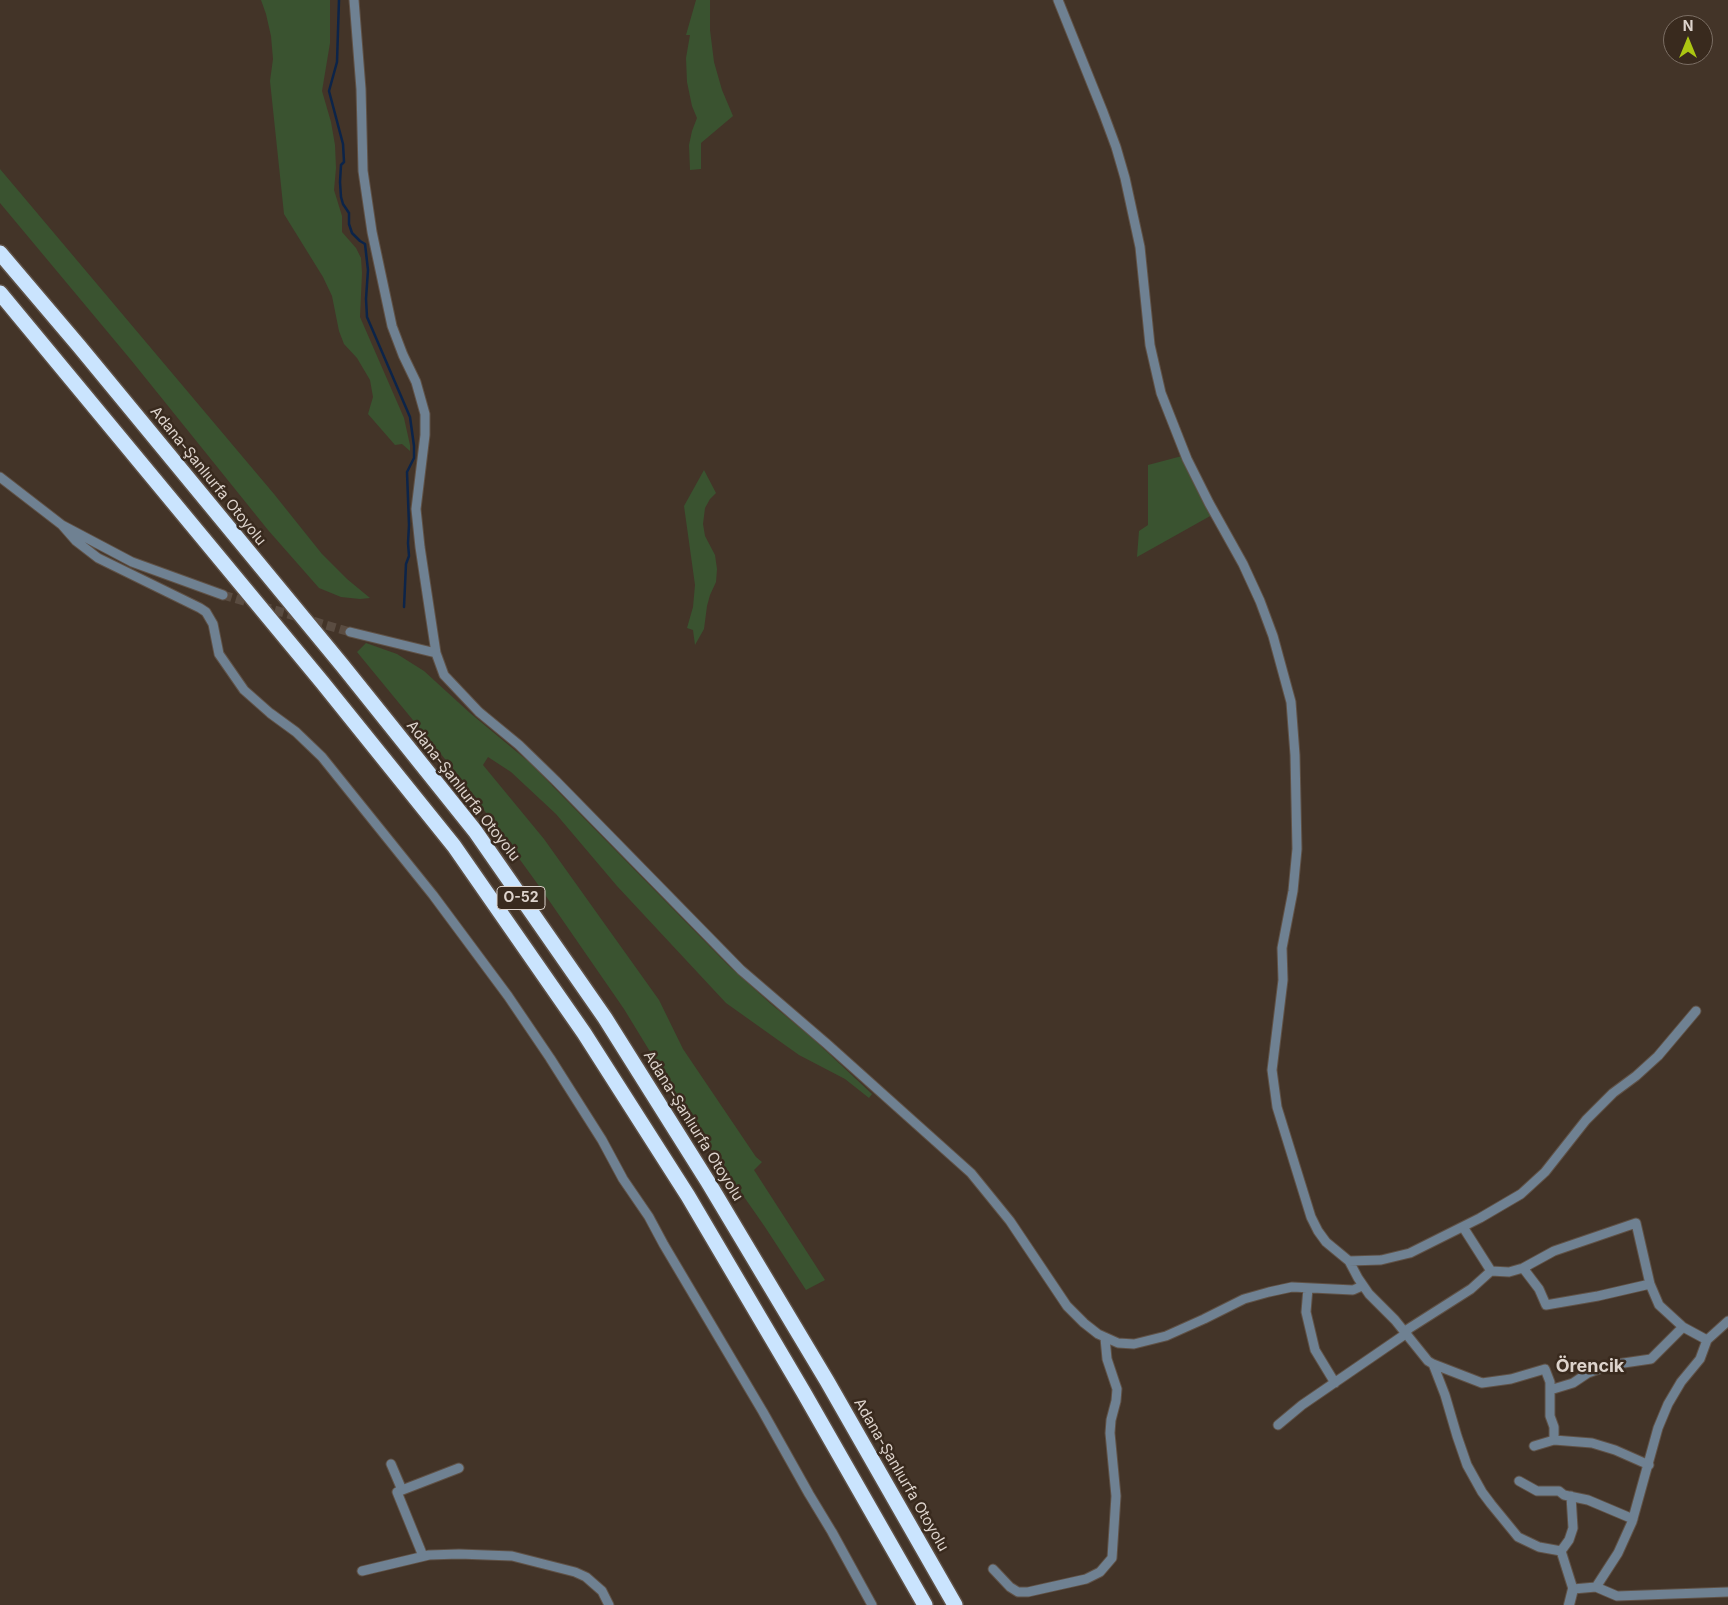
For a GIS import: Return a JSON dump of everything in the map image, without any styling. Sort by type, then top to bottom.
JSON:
[{"type":"highway","name":"Adana-Şanlıurfa Otoyolu","points":[[0,252],[342,665],[480,839],[606,1018],[708,1182],[826,1381],[955,1605]]},
{"type":"highway","name":"O-52","points":[[0,293],[322,682],[454,846],[584,1033],[688,1196],[804,1393],[925,1605]]},
{"type":"street","points":[[354,0],[361,89],[362,152],[372,232],[392,326],[416,382],[425,414],[425,435],[416,509],[436,653],[444,675],[479,712],[544,769],[741,970],[971,1173],[1010,1221],[1068,1306],[1084,1323],[1105,1338],[1118,1343],[1134,1344],[1166,1336],[1244,1299],[1292,1287],[1352,1290],[1362,1286]]},
{"type":"street","points":[[1058,0],[1120,159],[1140,247],[1150,345],[1161,393],[1191,467],[1252,582],[1289,692],[1293,713],[1297,850],[1293,891],[1282,948],[1283,980],[1272,1061],[1272,1080],[1277,1107],[1311,1217],[1326,1242],[1350,1261],[1362,1286],[1406,1332],[1433,1364],[1482,1383],[1546,1369],[1550,1382],[1550,1416],[1554,1427],[1554,1440]]},
{"type":"street","points":[[0,477],[62,525],[132,562],[223,595]]},
{"type":"street","points":[[62,525],[76,541],[98,558],[206,612],[214,624],[220,654],[244,690],[270,713],[296,732],[322,757],[433,895],[508,996],[598,1134],[763,1412],[872,1605]]},
{"type":"street","points":[[350,632],[436,653]]},
{"type":"street","points":[[1350,1261],[1376,1261],[1410,1253],[1508,1203],[1532,1184],[1613,1093],[1658,1056],[1696,1011]]},
{"type":"street","points":[[1278,1425],[1302,1405],[1470,1289],[1491,1271],[1509,1272],[1522,1268],[1554,1251],[1636,1223],[1650,1284],[1659,1305],[1683,1327],[1707,1340]]},
{"type":"street","points":[[1463,1227],[1491,1271]]},
{"type":"street","points":[[1522,1268],[1539,1289],[1546,1305],[1650,1284]]},
{"type":"street","points":[[1308,1288],[1306,1312],[1315,1350],[1335,1383]]},
{"type":"street","points":[[1596,1587],[1618,1553],[1633,1519],[1658,1428],[1668,1404],[1681,1382],[1700,1359],[1707,1340],[1728,1321]]},
{"type":"street","points":[[1550,1390],[1574,1383],[1588,1373],[1610,1365],[1651,1360],[1683,1327]]},
{"type":"street","points":[[993,1569],[1010,1588],[1018,1592],[1028,1592],[1086,1579],[1100,1572],[1112,1558],[1116,1496],[1110,1433],[1117,1389],[1107,1359],[1105,1338]]},
{"type":"street","points":[[1433,1364],[1446,1395],[1467,1465],[1482,1492],[1503,1521],[1518,1537],[1531,1544],[1561,1552]]},
{"type":"street","points":[[1534,1446],[1554,1440],[1592,1443],[1649,1464]]},
{"type":"street","points":[[391,1464],[402,1490]]},
{"type":"street","points":[[423,1556],[397,1492],[459,1468]]},
{"type":"street","points":[[1520,1480],[1537,1492],[1559,1491],[1564,1495],[1588,1500],[1633,1519]]},
{"type":"street","points":[[1561,1552],[1569,1540],[1572,1528],[1571,1496]]},
{"type":"street","points":[[1561,1552],[1573,1588],[1569,1605]]},
{"type":"street","points":[[362,1570],[423,1556],[444,1554],[502,1555],[534,1561],[586,1577],[602,1591],[609,1605]]},
{"type":"street","points":[[1573,1588],[1596,1587],[1617,1596],[1728,1592]]},
{"type":"green space","points":[[261,0],[330,0],[330,43],[322,91],[335,145],[336,168],[334,190],[342,216],[342,232],[356,248],[361,258],[360,317],[404,418],[410,451],[402,444],[395,445],[368,414],[373,397],[370,380],[357,358],[344,344],[339,331],[332,296],[323,277],[284,214],[270,81],[273,59],[271,36]]},
{"type":"green space","points":[[696,0],[710,0],[710,30],[714,62],[722,90],[733,116],[701,143],[701,169],[690,170],[689,145],[697,118],[692,106],[687,82],[686,58],[690,35],[686,35]]},
{"type":"green space","points":[[0,169],[274,494],[322,554],[347,579],[370,598],[341,597],[319,588],[268,530],[131,360],[0,203]]},
{"type":"green space","points":[[1182,456],[1212,515],[1137,557],[1139,531],[1148,525],[1148,465]]},
{"type":"green space","points":[[704,470],[716,493],[705,508],[703,524],[705,536],[715,555],[717,569],[716,582],[707,606],[704,629],[695,645],[693,630],[687,628],[693,607],[695,585],[684,506]]},
{"type":"green space","points":[[366,643],[397,654],[424,671],[470,713],[529,762],[728,965],[810,1036],[872,1094],[869,1098],[845,1079],[799,1055],[726,1003],[617,886],[556,814],[511,772],[488,757],[483,765],[544,839],[659,1000],[683,1049],[756,1157],[762,1162],[754,1170],[825,1280],[806,1290],[701,1135],[624,1009],[539,886],[463,781],[357,652]]},
{"type":"waterway","points":[[339,0],[337,62],[329,91],[343,144],[344,162],[341,165],[341,197],[349,213],[349,224],[352,233],[365,244],[368,270],[367,317],[410,417],[414,446],[414,458],[407,472],[409,556],[406,564],[404,607]]},
{"type":"tunnel","points":[[223,595],[350,632]]},
{"type":"district","name":"Örencik","points":[[1590,1367]]}]
